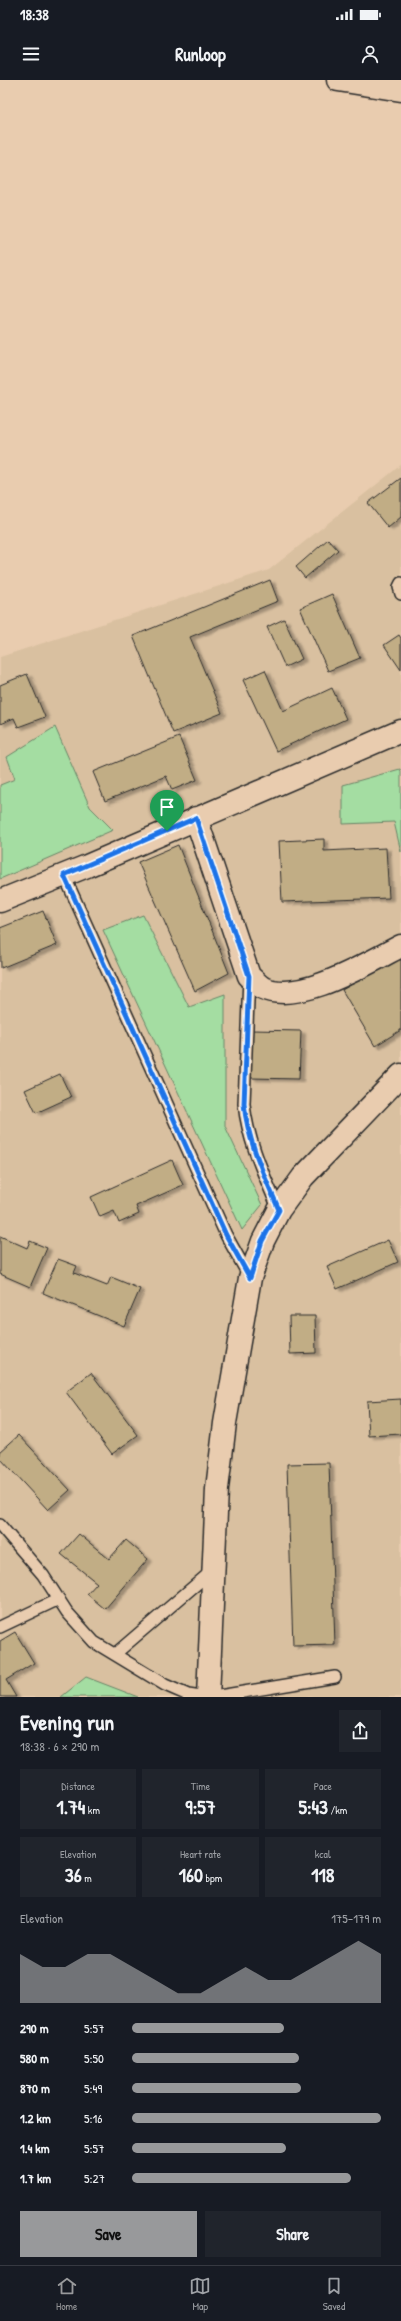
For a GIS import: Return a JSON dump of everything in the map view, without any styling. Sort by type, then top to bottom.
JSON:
[{"type":"street","points":[[338,80],[401,90]]},
{"type":"street","points":[[0,901],[400,734]]},
{"type":"street","points":[[196,818],[249,976],[262,988],[297,992],[321,985],[401,946]]},
{"type":"street","points":[[208,1697],[217,1489],[224,1423],[250,1278],[262,1241],[279,1210],[303,1177],[401,1075]]},
{"type":"lane","points":[[401,583],[399,587],[401,594]]},
{"type":"lane","points":[[64,875],[226,1235],[250,1278]]},
{"type":"lane","points":[[249,976],[244,1104],[246,1120],[253,1149],[279,1210]]},
{"type":"lane","points":[[0,1525],[43,1575],[67,1612],[94,1642],[165,1685],[188,1695],[201,1697]]},
{"type":"lane","points":[[115,1654],[214,1570]]},
{"type":"lane","points":[[0,1627],[59,1599]]},
{"type":"lane","points":[[213,1697],[335,1677]]},
{"type":"shaded area","points":[[401,465],[401,1697],[0,1697],[0,657],[269,570]]},
{"type":"green space","points":[[55,727],[90,807],[113,830],[0,879],[0,785],[15,779],[7,757]]},
{"type":"green space","points":[[400,769],[401,852],[394,822],[343,824],[343,785]]},
{"type":"green space","points":[[143,915],[189,1007],[225,994],[225,1126],[262,1205],[242,1230],[103,930]]},
{"type":"green space","points":[[86,1677],[138,1697],[61,1697]]},
{"type":"building","points":[[401,478],[401,517],[388,528],[368,503]]},
{"type":"building","points":[[328,539],[338,550],[305,578],[296,567]]},
{"type":"building","points":[[270,580],[278,601],[190,637],[222,713],[173,733],[133,636]]},
{"type":"building","points":[[332,594],[360,658],[328,671],[300,608]]},
{"type":"building","points":[[284,619],[302,659],[285,667],[267,627]]},
{"type":"building","points":[[399,635],[401,638],[401,670],[384,645]]},
{"type":"building","points":[[265,670],[283,711],[332,688],[346,719],[276,751],[243,680]]},
{"type":"building","points":[[27,674],[45,717],[18,727],[14,718],[0,724],[0,685]]},
{"type":"building","points":[[179,737],[197,780],[172,790],[166,776],[105,801],[93,772]]},
{"type":"building","points":[[324,839],[324,851],[386,848],[389,898],[282,902],[279,841]]},
{"type":"building","points":[[178,845],[229,973],[195,991],[138,862]]},
{"type":"building","points":[[43,911],[57,945],[1,968],[0,928]]},
{"type":"building","points":[[399,957],[401,961],[401,1030],[375,1046],[342,990]]},
{"type":"building","points":[[252,1030],[301,1031],[299,1079],[251,1078]]},
{"type":"building","points":[[60,1074],[71,1097],[36,1113],[25,1090]]},
{"type":"building","points":[[172,1160],[183,1185],[136,1206],[139,1214],[119,1223],[114,1211],[100,1217],[91,1197]]},
{"type":"building","points":[[0,1236],[27,1248],[30,1241],[47,1248],[30,1287],[0,1274]]},
{"type":"building","points":[[388,1240],[398,1262],[337,1289],[327,1267]]},
{"type":"building","points":[[58,1259],[77,1266],[74,1273],[107,1286],[111,1277],[140,1289],[124,1326],[43,1293]]},
{"type":"building","points":[[289,1316],[315,1316],[316,1353],[290,1354]]},
{"type":"building","points":[[91,1373],[138,1435],[112,1454],[66,1392]]},
{"type":"building","points":[[401,1399],[401,1434],[369,1436],[367,1401]]},
{"type":"building","points":[[19,1435],[70,1490],[48,1510],[0,1458],[0,1452]]},
{"type":"building","points":[[329,1463],[335,1645],[293,1646],[287,1464]]},
{"type":"building","points":[[79,1534],[109,1559],[126,1540],[148,1559],[105,1609],[87,1594],[97,1583],[61,1554]]},
{"type":"building","points":[[15,1632],[34,1663],[6,1680],[16,1697],[0,1697],[0,1641]]},
{"type":"route","points":[[196,818],[249,976],[244,1104],[246,1120],[253,1149],[279,1210],[262,1241],[250,1278],[226,1235],[64,875],[167,831],[196,818]]}]
